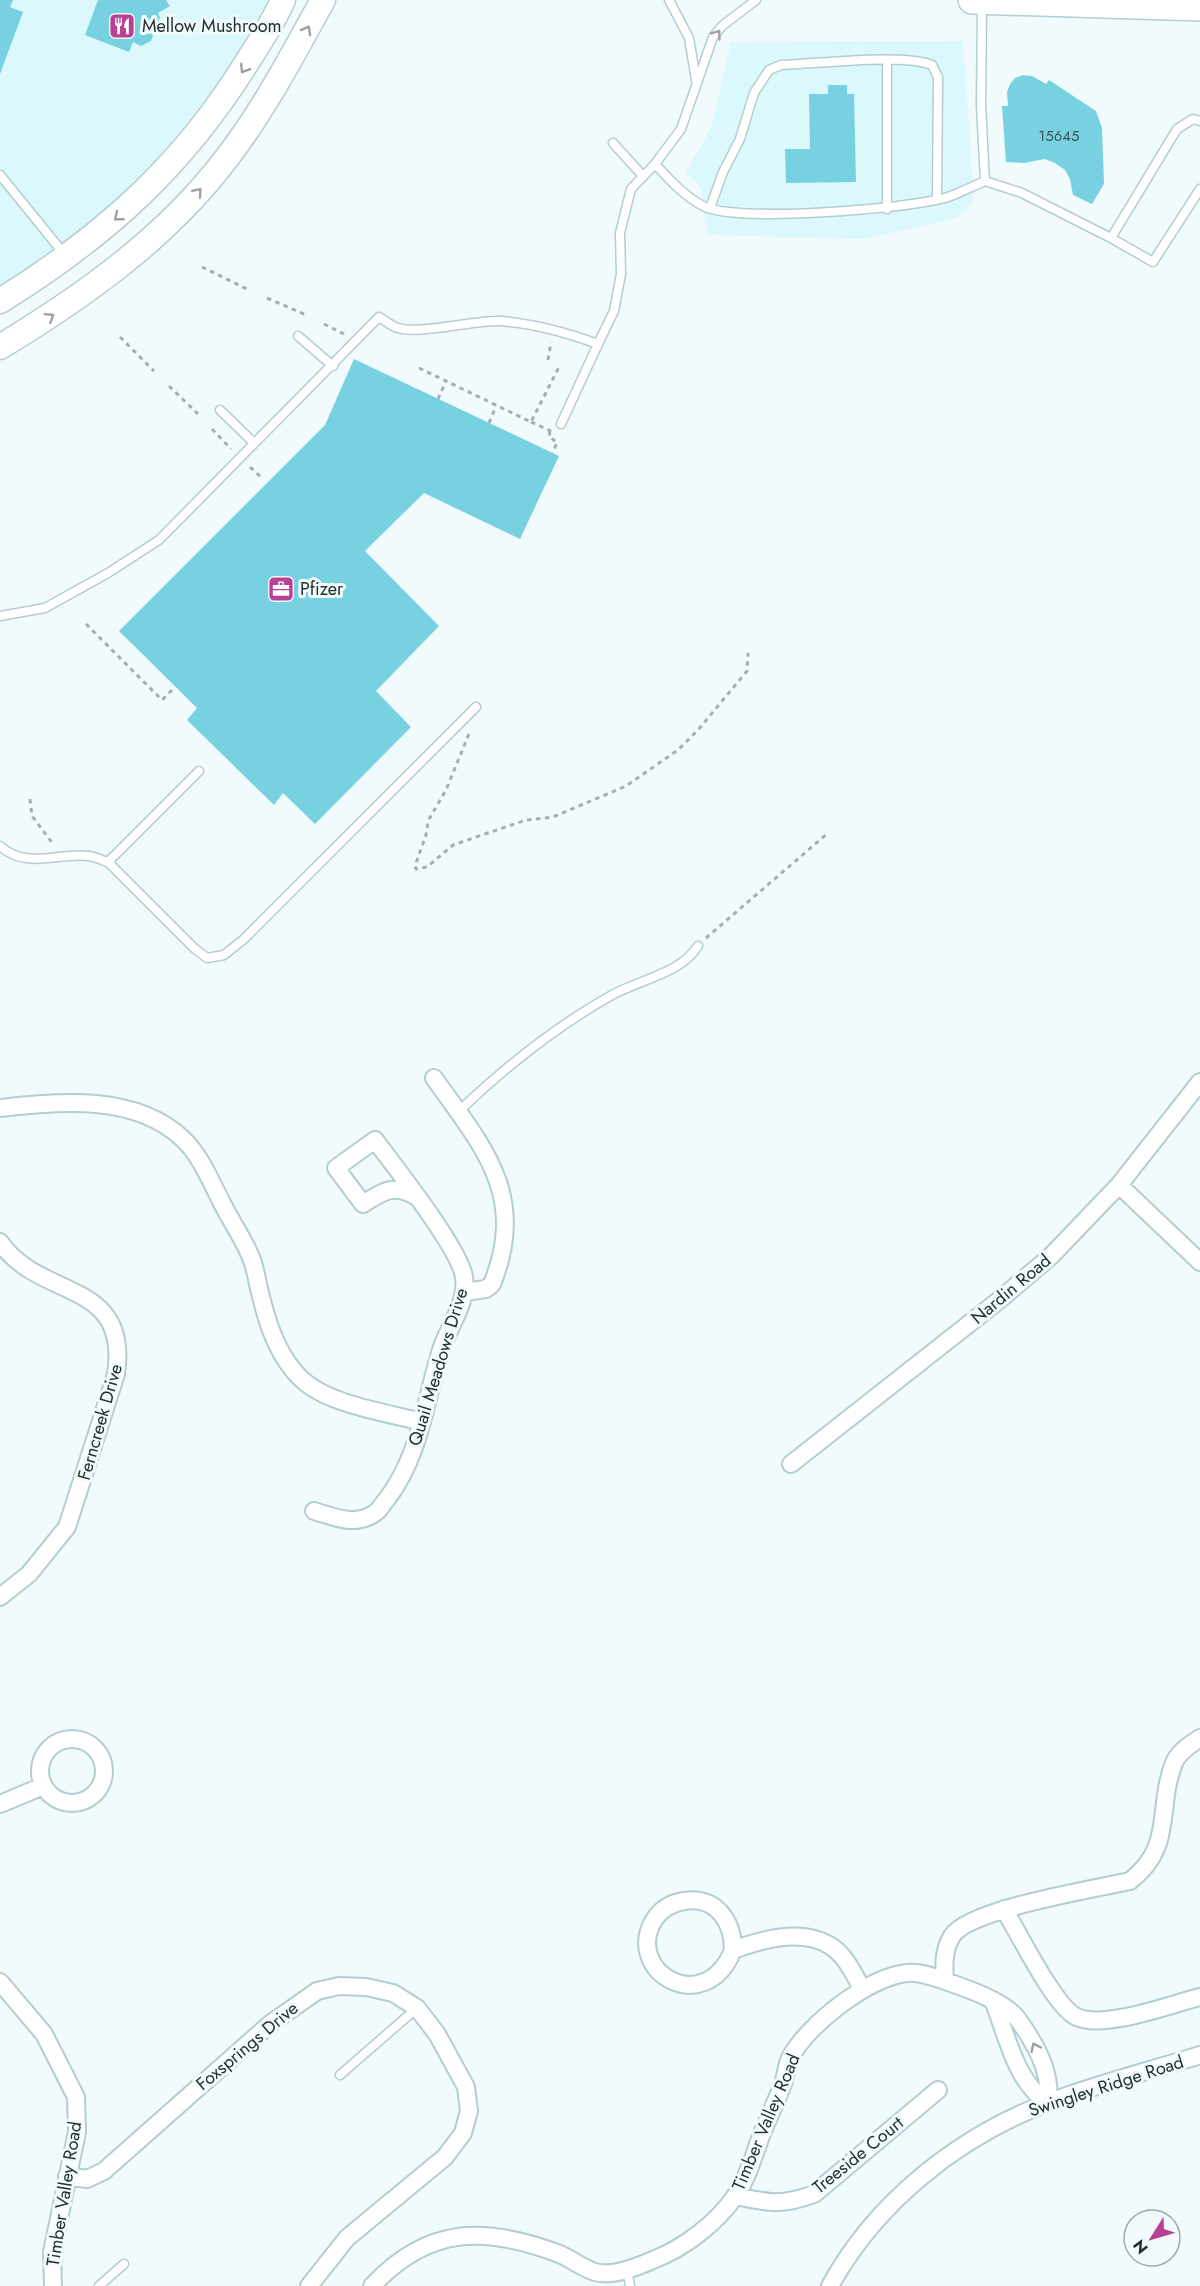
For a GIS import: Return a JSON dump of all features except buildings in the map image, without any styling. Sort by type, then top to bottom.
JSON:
[{"type":"main road","points":[[972,0],[1200,7]]},
{"type":"street","points":[[0,301],[68,257],[126,210],[190,144],[230,92],[283,0]]},
{"type":"street","points":[[0,347],[58,312],[119,266],[183,210],[225,160],[259,112],[323,0]]},
{"type":"street","points":[[434,1078],[488,1154],[505,1205],[505,1233],[492,1284],[486,1289],[464,1292]]},
{"type":"street","name":"Nardin Road","points":[[791,1464],[1051,1256],[1119,1185],[1200,1082]]},
{"type":"street","points":[[0,1108],[102,1103],[142,1115],[167,1127],[193,1151],[208,1176],[254,1267],[258,1293],[280,1351],[292,1368],[322,1394],[422,1422]]},
{"type":"street","name":"Quail Meadows Drive","points":[[314,1511],[355,1521],[376,1513],[408,1465],[422,1422],[441,1348],[464,1292],[464,1276],[456,1255],[415,1196],[375,1140],[336,1168],[363,1204],[385,1190],[396,1188],[415,1196]]},
{"type":"street","points":[[1119,1185],[1200,1262]]},
{"type":"street","name":"Ferncreek Drive","points":[[0,1242],[31,1272],[47,1282],[78,1292],[99,1307],[114,1329],[120,1351],[116,1374],[68,1527],[28,1574],[0,1597]]},
{"type":"street","points":[[945,1981],[944,1955],[953,1935],[968,1923],[1005,1909],[1130,1881],[1146,1868],[1157,1849],[1174,1762],[1184,1749],[1200,1738]]},
{"type":"street","points":[[0,1804],[43,1786]]},
{"type":"street","points":[[694,1899],[709,1903],[722,1913],[733,1935],[733,1950],[727,1966],[716,1977],[705,1983],[684,1985],[670,1980],[652,1964],[647,1945],[649,1928],[659,1912],[674,1902],[694,1899]]},
{"type":"street","points":[[1005,1909],[1061,2004],[1075,2017],[1109,2020],[1200,1997]]},
{"type":"street","points":[[733,1950],[760,1941],[808,1937],[829,1945],[847,1962],[862,1989]]},
{"type":"street","name":"Timber Valley Road","points":[[372,2286],[403,2258],[424,2245],[448,2237],[478,2235],[508,2238],[559,2254],[596,2279],[654,2260],[700,2233],[735,2196],[784,2082],[790,2058],[812,2028],[862,1989],[887,1978],[909,1972],[980,1993],[1014,2015],[1034,2043],[1050,2085],[1048,2102]]},
{"type":"street","name":"Timber Valley Road","points":[[0,1982],[44,2034],[76,2097],[77,2132],[52,2252],[53,2286]]},
{"type":"street","name":"Foxsprings Drive","points":[[67,2176],[87,2179],[104,2171],[270,2024],[317,1991],[339,1986],[366,1987],[393,1993],[417,2008],[437,2034],[466,2087],[469,2110],[463,2133],[445,2157],[347,2238],[309,2286]]},
{"type":"street","points":[[994,2003],[1023,2078],[1033,2094],[1048,2102]]},
{"type":"street","name":"Swingley Ridge Road","points":[[830,2286],[869,2226],[912,2184],[970,2142],[1048,2102],[1200,2055]]},
{"type":"street","name":"Treeside Court","points":[[735,2196],[773,2204],[792,2202],[814,2194],[938,2090]]},
{"type":"lane","points":[[669,0],[689,38],[696,80]]},
{"type":"lane","points":[[561,424],[614,311],[621,274],[620,233],[631,189],[655,164],[681,129],[696,80],[713,37],[723,26],[756,0]]},
{"type":"lane","points":[[982,0],[981,106],[985,181]]},
{"type":"lane","points":[[710,208],[723,172],[740,139],[754,93],[769,70],[781,65],[920,60],[932,65],[938,77],[937,199]]},
{"type":"lane","points":[[887,61],[887,209]]},
{"type":"lane","points":[[1111,238],[1178,129],[1193,119],[1200,120]]},
{"type":"lane","points":[[613,143],[643,176]]},
{"type":"lane","points":[[655,164],[675,185],[704,207],[746,214],[887,209],[937,199],[985,181],[1022,193],[1153,262],[1200,189]]},
{"type":"lane","points":[[0,174],[68,257]]},
{"type":"lane","points":[[0,616],[45,608],[108,573],[150,546],[333,366],[379,316],[396,328],[422,329],[471,322],[502,321],[598,344]]},
{"type":"lane","points":[[298,336],[333,366]]},
{"type":"lane","points":[[220,410],[254,443]]},
{"type":"lane","points":[[0,846],[20,858],[38,860],[88,856],[108,862],[194,948],[207,958],[224,955],[244,939],[476,707]]},
{"type":"lane","points":[[108,862],[199,771]]},
{"type":"lane","points":[[458,1112],[500,1072],[553,1033],[612,995],[689,960],[698,946]]},
{"type":"lane","points":[[339,2075],[417,2008]]},
{"type":"lane","points":[[99,2286],[124,2264]]},
{"type":"lane","points":[[627,2269],[630,2286]]},
{"type":"path","points":[[202,267],[249,290]]},
{"type":"path","points":[[267,298],[304,314]]},
{"type":"path","points":[[324,324],[346,335]]},
{"type":"path","points":[[548,360],[553,332]]},
{"type":"path","points":[[120,338],[154,372]]},
{"type":"path","points":[[531,422],[560,365]]},
{"type":"path","points":[[418,368],[550,431]]},
{"type":"path","points":[[438,399],[446,381]]},
{"type":"path","points":[[170,386],[198,414]]},
{"type":"path","points":[[489,423],[496,406]]},
{"type":"path","points":[[553,453],[557,441],[549,437],[550,431],[561,424]]},
{"type":"path","points":[[212,429],[231,449]]},
{"type":"path","points":[[250,467],[261,477]]},
{"type":"path","points":[[86,624],[162,700],[175,687]]},
{"type":"path","points":[[465,718],[470,732],[447,790],[428,821],[416,869],[427,867],[453,845],[526,820],[553,817],[626,786],[678,750],[698,730],[747,671],[748,652]]},
{"type":"path","points":[[30,799],[32,816],[53,845]]},
{"type":"path","points":[[698,946],[714,928],[828,833]]},
{"type":"shaded area","points":[[0,0],[268,0],[222,79],[154,163],[99,217],[36,265],[0,287]]},
{"type":"shaded area","points":[[963,41],[974,201],[957,218],[865,239],[707,235],[701,187],[686,173],[712,126],[731,42]]},
{"type":"place","name":"Mellow Mushroom","points":[[122,26]]},
{"type":"place","name":"Pfizer","points":[[281,589]]}]
